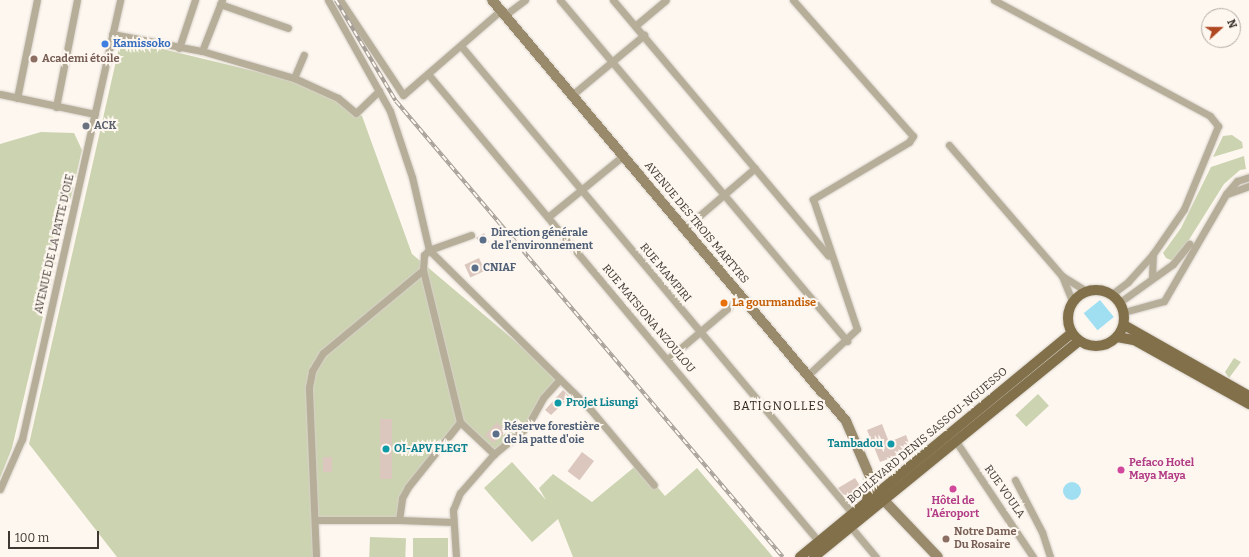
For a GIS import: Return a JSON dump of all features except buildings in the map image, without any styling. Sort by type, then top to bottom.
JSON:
[{"type":"main road","name":"AVENUE DES TROIS MARTYRS","points":[[492,0],[808,375],[851,429],[867,475],[881,495],[938,557]]},
{"type":"main road","points":[[1117,337],[1124,325],[1124,312],[1120,302],[1112,294],[1101,289],[1086,291],[1072,301],[1068,323],[1072,333],[1079,341],[1097,346],[1117,337],[1134,340],[1249,404]]},
{"type":"main road","points":[[1124,325],[1249,396]]},
{"type":"main road","name":"BOULEVARD DENIS SASSOU-NGUESSO","points":[[814,557],[850,526],[881,495],[1072,333]]},
{"type":"main road","name":"BOULEVARD DENIS SASSOU-NGUESSO","points":[[800,557],[867,502],[881,495],[955,440],[1079,341]]},
{"type":"main road","points":[[867,475],[867,502]]},
{"type":"street","points":[[17,98],[36,0]]},
{"type":"street","points":[[56,107],[77,0]]},
{"type":"street","name":"AVENUE DE LA PATTE D'OIE","points":[[0,488],[22,438],[120,0]]},
{"type":"street","points":[[179,48],[195,0]]},
{"type":"street","points":[[328,0],[379,90],[412,177],[429,250],[560,379],[654,485]]},
{"type":"street","points":[[340,0],[401,94],[503,13],[525,0]]},
{"type":"street","points":[[560,0],[847,341]]},
{"type":"street","points":[[613,0],[831,258]]},
{"type":"street","points":[[636,26],[666,0]]},
{"type":"street","points":[[793,0],[913,136],[888,155],[815,195],[814,202],[831,258],[857,329],[847,341],[808,375]]},
{"type":"street","points":[[994,0],[1217,122],[1219,130],[1184,209],[1153,254],[1128,282],[1112,294]]},
{"type":"street","points":[[202,51],[221,2],[288,28]]},
{"type":"street","points":[[112,34],[179,48],[202,51],[294,78],[338,98],[356,113],[379,90]]},
{"type":"street","points":[[572,95],[644,35]]},
{"type":"street","name":"RUE MAMPIRI","points":[[461,46],[853,514]]},
{"type":"street","points":[[294,78],[304,55]]},
{"type":"street","name":"RUE MATSIONA NZOULOU","points":[[428,74],[668,359],[819,542]]},
{"type":"street","points":[[0,94],[95,114]]},
{"type":"street","points":[[948,145],[1062,276],[1086,291]]},
{"type":"street","points":[[548,217],[624,155]]},
{"type":"street","points":[[685,228],[755,168]]},
{"type":"street","points":[[1124,312],[1164,301],[1226,194],[1237,181],[1249,177]]},
{"type":"street","points":[[1226,194],[1249,186]]},
{"type":"street","points":[[471,235],[429,250],[424,255],[423,270],[460,422],[494,454]]},
{"type":"street","points":[[1120,302],[1173,264],[1189,244]]},
{"type":"street","points":[[1152,278],[1153,254]]},
{"type":"street","points":[[316,557],[309,387],[316,362],[423,270]]},
{"type":"street","points":[[1062,276],[1072,301]]},
{"type":"street","points":[[668,359],[742,296]]},
{"type":"street","points":[[456,557],[453,522],[460,493],[494,454],[527,427],[543,398],[560,379]]},
{"type":"street","points":[[399,520],[402,498],[408,487],[460,422]]},
{"type":"street","name":"RUE VOULA","points":[[955,440],[1033,557]]},
{"type":"street","points":[[1015,480],[1042,532],[1050,557]]},
{"type":"street","points":[[315,520],[399,520],[453,522]]},
{"type":"street","points":[[850,526],[876,557]]},
{"type":"green space","points":[[121,39],[304,83],[362,116],[412,254],[560,379],[533,418],[494,454],[460,422],[408,487],[399,520],[316,520],[316,557],[117,557],[29,444]]},
{"type":"green space","points":[[41,132],[74,133],[82,150],[12,448],[0,478],[0,144]]},
{"type":"green space","points":[[1232,135],[1242,142],[1243,148],[1213,157],[1223,136]]},
{"type":"green space","points":[[1244,156],[1246,169],[1240,170],[1224,184],[1180,254],[1173,261],[1166,258],[1163,253],[1181,228],[1211,167]]},
{"type":"green space","points":[[1234,358],[1241,362],[1229,378],[1225,372]]},
{"type":"green space","points":[[1038,394],[1049,406],[1026,427],[1015,415]]},
{"type":"green space","points":[[512,462],[546,500],[539,488],[553,474],[592,502],[638,464],[665,496],[697,468],[773,557],[573,557],[558,519],[532,542],[484,488]]},
{"type":"green space","points":[[370,537],[406,538],[405,557],[369,557]]},
{"type":"green space","points":[[413,538],[448,538],[448,557],[413,557]]},
{"type":"water","points":[[1100,300],[1114,317],[1098,330],[1084,313]]},
{"type":"water","points":[[1068,482],[1076,482],[1081,487],[1079,498],[1076,500],[1068,500],[1063,495],[1063,487]]},
{"type":"railway","points":[[336,0],[396,101],[783,557]]},
{"type":"place","name":"Kamissoko","points":[[105,44]]},
{"type":"place","name":"Academi étoile","points":[[34,59]]},
{"type":"place","name":"ACK","points":[[86,126]]},
{"type":"place","name":"Direction générale de l'environnement","points":[[483,240]]},
{"type":"place","name":"CNIAF","points":[[475,268]]},
{"type":"place","name":"La gourmandise","points":[[724,303]]},
{"type":"place","name":"Projet Lisungi","points":[[558,403]]},
{"type":"place","name":"Réserve forestière de la patte d'oie","points":[[496,434]]},
{"type":"place","name":"Tambadou","points":[[891,444]]},
{"type":"place","name":"OI-APV FLEGT","points":[[386,449]]},
{"type":"place","name":"Pefaco Hotel Maya Maya","points":[[1121,470]]},
{"type":"place","name":"Hôtel de l'Aéroport","points":[[953,489]]},
{"type":"place","name":"Notre Dame Du Rosaire","points":[[946,539]]},
{"type":"district","name":"BATIGNOLLES","points":[[779,407]]}]
